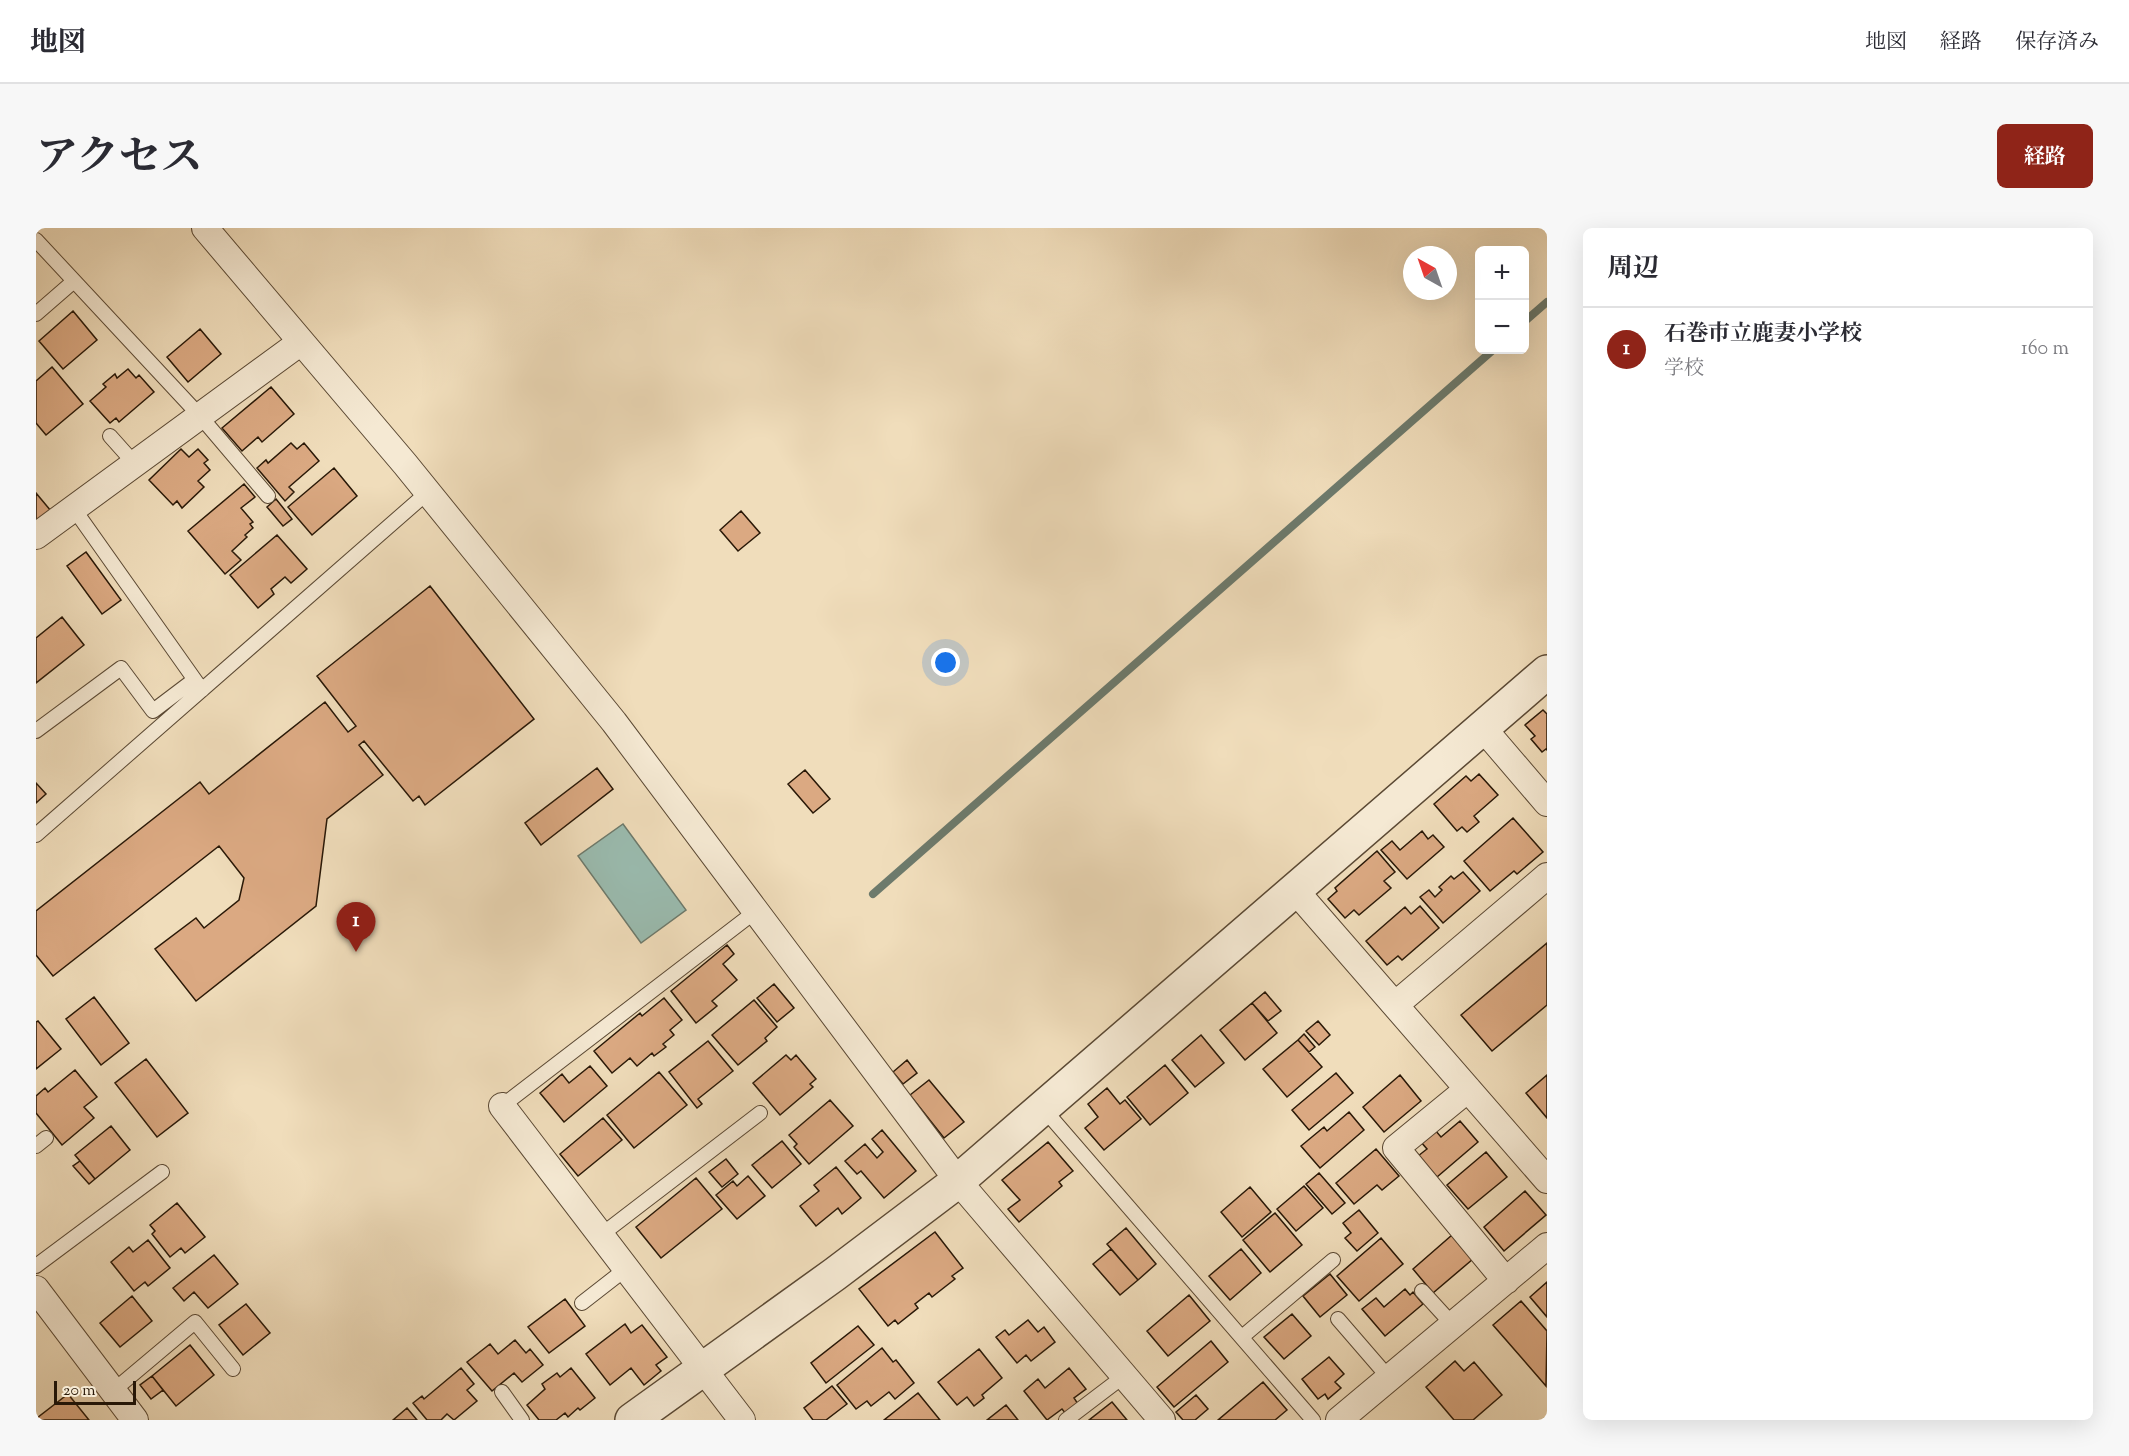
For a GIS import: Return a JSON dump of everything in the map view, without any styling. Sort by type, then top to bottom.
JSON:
[{"type":"street","points":[[205,228],[428,492],[614,722],[958,1181],[1162,1420]]},
{"type":"street","points":[[36,536],[301,342]]},
{"type":"street","points":[[645,1416],[703,1368],[835,1274],[958,1181],[1547,672]]},
{"type":"street","points":[[1482,728],[1547,803]]},
{"type":"street","points":[[1395,1005],[1547,876]]},
{"type":"street","points":[[1294,889],[1547,1180]]},
{"type":"street","points":[[1468,1089],[1396,1148],[1506,1281]]},
{"type":"street","points":[[502,1106],[742,1420]]},
{"type":"street","points":[[1343,1419],[1547,1246]]},
{"type":"street","points":[[36,1289],[135,1420]]},
{"type":"lane","points":[[36,240],[200,416],[268,496]]},
{"type":"lane","points":[[36,314],[74,281]]},
{"type":"lane","points":[[110,436],[135,464]]},
{"type":"lane","points":[[36,835],[198,685],[428,492]]},
{"type":"lane","points":[[74,509],[198,685]]},
{"type":"lane","points":[[36,731],[121,668],[153,711],[198,685]]},
{"type":"lane","points":[[502,1106],[756,911]]},
{"type":"lane","points":[[1042,1107],[1313,1420]]},
{"type":"lane","points":[[602,1235],[760,1113]]},
{"type":"lane","points":[[36,1266],[162,1172]]},
{"type":"lane","points":[[1242,1337],[1333,1260]]},
{"type":"lane","points":[[582,1303],[627,1268]]},
{"type":"lane","points":[[1422,1291],[1453,1325]]},
{"type":"lane","points":[[1338,1319],[1389,1378]]},
{"type":"lane","points":[[113,1391],[195,1322],[233,1368]]},
{"type":"lane","points":[[1066,1420],[1124,1376]]},
{"type":"lane","points":[[502,1392],[522,1420]]},
{"type":"water","points":[[623,824],[686,910],[641,943],[578,856]]},
{"type":"building","points":[[73,311],[97,340],[63,369],[39,341]]},
{"type":"building","points":[[200,329],[221,354],[188,382],[167,357]]},
{"type":"building","points":[[52,367],[83,404],[46,435],[36,423],[36,381]]},
{"type":"building","points":[[128,369],[136,378],[139,375],[154,392],[119,422],[116,418],[110,423],[90,401],[106,387],[103,384],[115,374],[117,378]]},
{"type":"building","points":[[271,387],[294,414],[262,442],[258,437],[242,451],[222,428]]},
{"type":"building","points":[[291,443],[297,449],[304,443],[319,461],[289,487],[294,492],[285,501],[257,468],[266,460],[268,463]]},
{"type":"building","points":[[181,449],[189,457],[198,449],[208,460],[204,463],[210,470],[198,481],[204,487],[182,508],[177,501],[173,505],[149,480]]},
{"type":"building","points":[[334,468],[357,496],[312,535],[288,507]]},
{"type":"building","points":[[244,484],[255,497],[241,508],[253,522],[250,524],[253,528],[232,551],[241,560],[225,574],[188,531]]},
{"type":"building","points":[[36,493],[51,511],[36,524]]},
{"type":"building","points":[[276,499],[292,519],[283,526],[267,507]]},
{"type":"building","points":[[741,511],[760,533],[738,551],[720,530]]},
{"type":"building","points":[[277,535],[307,569],[291,583],[285,577],[271,589],[274,594],[258,608],[230,575]]},
{"type":"building","points":[[86,552],[121,600],[102,614],[67,566]]},
{"type":"building","points":[[430,586],[534,719],[425,805],[419,796],[413,801],[364,741],[359,745],[383,775],[327,819],[316,906],[196,1001],[155,949],[196,918],[204,928],[239,900],[244,878],[219,846],[53,976],[36,955],[36,911],[200,782],[209,794],[325,702],[348,732],[356,726],[317,676]]},
{"type":"building","points":[[62,617],[84,645],[36,683],[36,638]]},
{"type":"building","points":[[1543,710],[1547,714],[1547,750],[1542,752],[1531,739],[1535,736],[1525,725]]},
{"type":"building","points":[[597,768],[613,789],[541,845],[525,823]]},
{"type":"building","points":[[805,770],[830,799],[813,813],[788,784]]},
{"type":"building","points":[[1479,774],[1498,795],[1474,816],[1479,822],[1467,832],[1462,827],[1457,831],[1434,804],[1466,776],[1471,781]]},
{"type":"building","points":[[36,783],[46,794],[36,803]]},
{"type":"building","points":[[1513,818],[1543,852],[1517,874],[1514,871],[1490,891],[1464,861]]},
{"type":"building","points":[[1422,831],[1428,839],[1433,835],[1444,847],[1407,879],[1381,850],[1392,841],[1400,850]]},
{"type":"building","points":[[1377,851],[1395,872],[1384,881],[1391,888],[1359,915],[1354,910],[1345,918],[1328,899],[1337,891],[1335,888]]},
{"type":"building","points":[[1463,872],[1480,891],[1443,923],[1420,897],[1429,890],[1435,897],[1442,890],[1439,887],[1451,876],[1454,879]]},
{"type":"building","points":[[1420,906],[1439,928],[1402,960],[1398,956],[1387,965],[1366,941],[1405,907],[1411,914]]},
{"type":"building","points":[[1547,943],[1547,1005],[1492,1051],[1461,1015]]},
{"type":"building","points":[[727,945],[734,954],[723,964],[737,980],[712,1001],[717,1006],[696,1023],[671,991]]},
{"type":"building","points":[[774,984],[794,1008],[777,1022],[757,998]]},
{"type":"building","points":[[1265,992],[1281,1011],[1268,1021],[1252,1003]]},
{"type":"building","points":[[94,997],[129,1043],[101,1065],[66,1019]]},
{"type":"building","points":[[664,998],[682,1020],[670,1030],[674,1035],[663,1044],[666,1047],[654,1056],[652,1053],[637,1066],[630,1058],[612,1073],[594,1051],[640,1013],[642,1016]]},
{"type":"building","points":[[754,1000],[777,1027],[765,1038],[767,1041],[738,1065],[712,1035]]},
{"type":"building","points":[[1252,1003],[1277,1033],[1245,1060],[1220,1030]]},
{"type":"building","points":[[38,1021],[61,1049],[36,1069],[36,1022]]},
{"type":"building","points":[[1318,1021],[1330,1035],[1319,1045],[1306,1031]]},
{"type":"building","points":[[1304,1034],[1315,1047],[1309,1052],[1298,1040]]},
{"type":"building","points":[[1201,1035],[1224,1063],[1195,1087],[1172,1060]]},
{"type":"building","points":[[1298,1040],[1322,1067],[1287,1097],[1263,1069]]},
{"type":"building","points":[[708,1041],[733,1071],[698,1099],[702,1104],[697,1108],[669,1072]]},
{"type":"building","points":[[786,1055],[791,1060],[796,1055],[816,1079],[810,1084],[813,1087],[780,1115],[753,1083]]},
{"type":"building","points":[[146,1059],[188,1113],[157,1137],[115,1083]]},
{"type":"building","points":[[907,1060],[917,1073],[903,1084],[893,1072]]},
{"type":"building","points":[[1165,1065],[1188,1093],[1150,1125],[1127,1097]]},
{"type":"building","points":[[590,1066],[607,1086],[564,1122],[540,1093],[562,1074],[569,1083]]},
{"type":"building","points":[[75,1070],[97,1097],[84,1107],[94,1118],[62,1145],[36,1113],[36,1096],[45,1088],[48,1092]]},
{"type":"building","points":[[659,1072],[687,1105],[634,1148],[607,1115]]},
{"type":"building","points":[[1336,1073],[1353,1093],[1309,1130],[1292,1110]]},
{"type":"building","points":[[1400,1075],[1421,1101],[1384,1132],[1363,1107]]},
{"type":"building","points":[[1547,1075],[1547,1118],[1526,1093]]},
{"type":"building","points":[[929,1080],[964,1122],[944,1138],[910,1095]]},
{"type":"building","points":[[1107,1088],[1120,1104],[1125,1100],[1141,1119],[1104,1150],[1085,1128],[1098,1117],[1088,1104]]},
{"type":"building","points":[[830,1100],[853,1126],[809,1164],[794,1147],[797,1144],[789,1135]]},
{"type":"building","points":[[1349,1112],[1364,1130],[1320,1168],[1301,1146],[1324,1127],[1327,1131]]},
{"type":"building","points":[[603,1118],[622,1140],[578,1176],[560,1154]]},
{"type":"building","points":[[1460,1121],[1478,1142],[1437,1177],[1418,1156],[1427,1149],[1421,1142],[1435,1130],[1441,1137]]},
{"type":"building","points":[[111,1126],[130,1150],[95,1179],[75,1155]]},
{"type":"building","points":[[882,1130],[916,1171],[884,1198],[861,1171],[857,1174],[845,1161],[865,1144],[877,1158],[883,1152],[872,1139]]},
{"type":"building","points":[[782,1141],[801,1164],[772,1188],[752,1165]]},
{"type":"building","points":[[1048,1142],[1073,1171],[1059,1182],[1062,1186],[1019,1222],[1008,1209],[1020,1200],[1002,1180]]},
{"type":"building","points":[[1376,1149],[1399,1176],[1382,1190],[1377,1185],[1354,1204],[1336,1183]]},
{"type":"building","points":[[1486,1152],[1507,1177],[1468,1209],[1447,1185]]},
{"type":"building","points":[[726,1159],[738,1174],[722,1187],[709,1172]]},
{"type":"building","points":[[80,1161],[95,1179],[89,1184],[73,1166]]},
{"type":"building","points":[[836,1167],[861,1198],[842,1214],[838,1208],[816,1226],[800,1206],[819,1191],[814,1185]]},
{"type":"building","points":[[1319,1173],[1345,1203],[1332,1214],[1306,1184]]},
{"type":"building","points":[[748,1176],[765,1196],[737,1219],[716,1195],[733,1181],[737,1186]]},
{"type":"building","points":[[696,1178],[722,1209],[661,1258],[636,1227]]},
{"type":"building","points":[[1304,1186],[1323,1208],[1296,1231],[1277,1209]]},
{"type":"building","points":[[1250,1187],[1271,1212],[1242,1237],[1221,1212]]},
{"type":"building","points":[[1525,1191],[1546,1215],[1504,1251],[1484,1227]]},
{"type":"building","points":[[177,1203],[205,1237],[185,1253],[181,1248],[170,1257],[152,1234],[155,1231],[150,1225]]},
{"type":"building","points":[[1359,1210],[1378,1233],[1357,1251],[1345,1238],[1351,1233],[1343,1223]]},
{"type":"building","points":[[1275,1213],[1302,1245],[1270,1272],[1243,1240]]},
{"type":"building","points":[[1126,1228],[1156,1264],[1138,1280],[1107,1244]]},
{"type":"building","points":[[935,1232],[963,1268],[952,1276],[955,1279],[932,1297],[929,1293],[915,1304],[918,1308],[898,1324],[895,1320],[888,1326],[859,1289]]},
{"type":"building","points":[[1452,1235],[1473,1259],[1433,1293],[1413,1269]]},
{"type":"building","points":[[1381,1238],[1403,1264],[1359,1301],[1337,1276]]},
{"type":"building","points":[[148,1240],[170,1268],[148,1286],[145,1282],[134,1291],[111,1262],[129,1247],[133,1252]]},
{"type":"building","points":[[1111,1249],[1138,1280],[1120,1295],[1093,1264]]},
{"type":"building","points":[[1241,1249],[1261,1273],[1230,1300],[1209,1276]]},
{"type":"building","points":[[214,1255],[238,1284],[208,1308],[194,1292],[184,1301],[173,1288]]},
{"type":"building","points":[[1330,1274],[1347,1295],[1320,1317],[1303,1296]]},
{"type":"building","points":[[1547,1282],[1547,1317],[1530,1297]]},
{"type":"building","points":[[1405,1289],[1410,1295],[1413,1292],[1423,1304],[1385,1336],[1362,1309],[1376,1298],[1384,1307]]},
{"type":"building","points":[[1189,1295],[1210,1321],[1168,1356],[1147,1331]]},
{"type":"building","points":[[132,1296],[152,1321],[120,1347],[100,1323]]},
{"type":"building","points":[[565,1299],[585,1326],[549,1353],[528,1327]]},
{"type":"building","points":[[1521,1301],[1547,1331],[1546,1386],[1493,1325]]},
{"type":"building","points":[[246,1304],[270,1333],[243,1355],[219,1325]]},
{"type":"building","points":[[1292,1314],[1311,1336],[1284,1359],[1264,1337]]},
{"type":"building","points":[[1028,1320],[1038,1332],[1044,1327],[1055,1342],[1031,1361],[1026,1355],[1017,1363],[996,1337],[1005,1330],[1009,1335]]},
{"type":"building","points":[[625,1324],[631,1333],[642,1325],[667,1357],[656,1365],[661,1371],[644,1385],[631,1368],[610,1385],[586,1354]]},
{"type":"building","points":[[858,1326],[874,1345],[826,1383],[811,1363]]},
{"type":"building","points":[[515,1340],[526,1353],[530,1349],[543,1365],[522,1382],[514,1373],[492,1391],[467,1362],[490,1344],[498,1354]]},
{"type":"building","points":[[1211,1341],[1228,1362],[1174,1407],[1157,1387]]},
{"type":"building","points":[[190,1345],[214,1375],[176,1406],[152,1376]]},
{"type":"building","points":[[882,1348],[893,1362],[896,1360],[914,1383],[895,1399],[889,1392],[871,1406],[867,1401],[856,1409],[837,1385]]},
{"type":"building","points":[[979,1349],[1002,1378],[982,1395],[984,1398],[974,1406],[967,1397],[957,1405],[938,1382]]},
{"type":"building","points":[[1329,1357],[1344,1374],[1335,1382],[1341,1388],[1328,1399],[1325,1394],[1318,1399],[1302,1379]]},
{"type":"building","points":[[1455,1361],[1464,1371],[1474,1362],[1502,1395],[1473,1420],[1454,1420],[1426,1387]]},
{"type":"building","points":[[461,1368],[474,1384],[467,1390],[477,1401],[454,1420],[447,1414],[441,1420],[427,1420],[413,1403],[422,1396],[424,1399]]},
{"type":"building","points":[[571,1368],[595,1398],[568,1417],[565,1413],[556,1420],[539,1420],[527,1405],[545,1389],[542,1384],[557,1373],[560,1377]]},
{"type":"building","points":[[1069,1368],[1086,1389],[1074,1398],[1078,1404],[1066,1414],[1062,1409],[1047,1420],[1024,1391],[1038,1379],[1045,1388]]},
{"type":"building","points":[[152,1376],[163,1390],[151,1399],[140,1385]]},
{"type":"building","points":[[1263,1382],[1287,1410],[1275,1420],[1218,1420]]},
{"type":"building","points":[[832,1386],[847,1404],[826,1420],[813,1420],[804,1408]]},
{"type":"building","points":[[918,1393],[940,1420],[884,1420]]},
{"type":"building","points":[[68,1394],[89,1420],[38,1420],[37,1418]]},
{"type":"building","points":[[1196,1395],[1208,1409],[1195,1420],[1183,1420],[1176,1412]]},
{"type":"building","points":[[1112,1402],[1127,1420],[1089,1420]]},
{"type":"building","points":[[1006,1405],[1018,1420],[987,1420]]},
{"type":"building","points":[[407,1408],[417,1420],[393,1420]]},
{"type":"waterway","points":[[1529,318],[1547,302]]},
{"type":"waterway","points":[[873,894],[1488,354]]},
{"type":"place","name":"石巻市立鹿妻小学校","points":[[356,952]]}]
